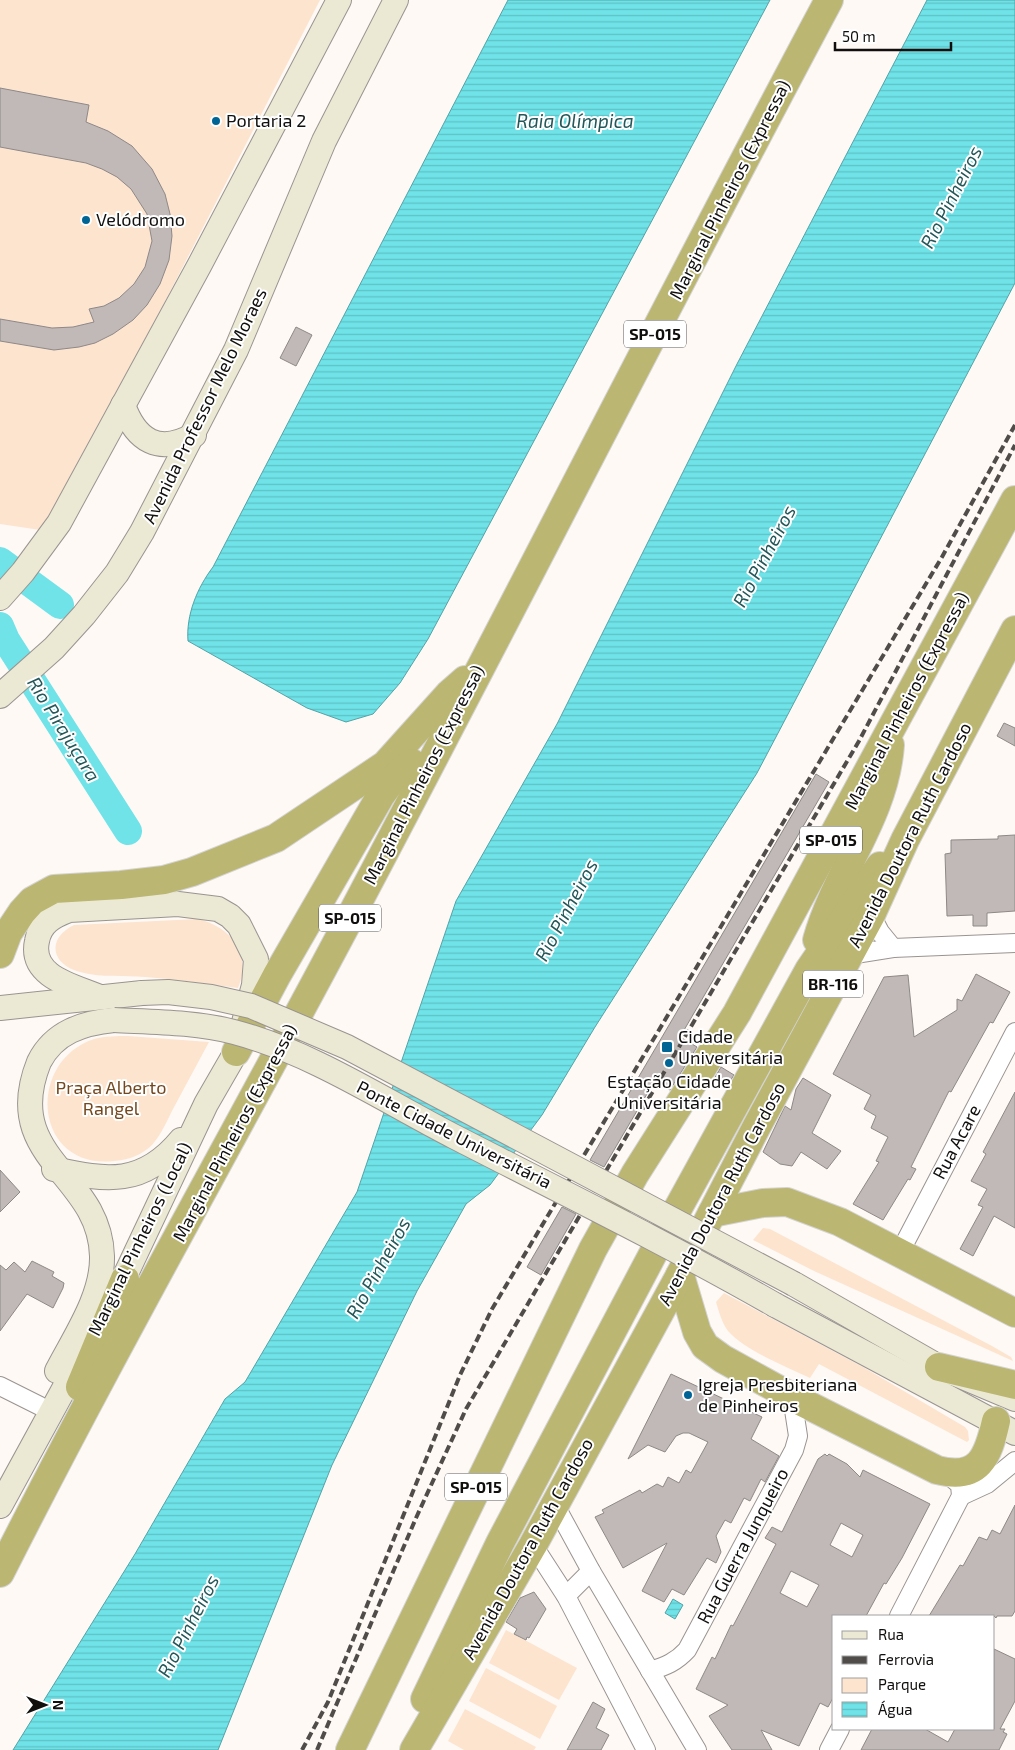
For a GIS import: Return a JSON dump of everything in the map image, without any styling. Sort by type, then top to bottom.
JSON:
[{"type":"highway","name":"Marginal Pinheiros (Expressa)","points":[[0,1573],[40,1494],[259,1091],[441,746],[829,0]]},
{"type":"highway","name":"Marginal Pinheiros (Expressa)","points":[[350,1750],[593,1249],[635,1174],[737,1013],[891,732],[1015,500]]},
{"type":"highway","name":"Avenida Doutora Ruth Cardoso","points":[[414,1750],[533,1545],[680,1275],[871,915],[905,840],[1015,630]]},
{"type":"highway","points":[[0,954],[8,933],[22,912],[32,901],[54,889],[164,880],[192,872],[276,838],[385,765],[449,694],[480,668]]},
{"type":"highway","points":[[809,970],[822,923],[875,810],[884,786],[891,732]]},
{"type":"highway","points":[[236,1052],[277,975],[381,795],[406,767],[441,746]]},
{"type":"highway","points":[[403,1750],[406,1737],[500,1542],[642,1273],[809,970],[874,872],[905,840]]},
{"type":"highway","points":[[712,1213],[763,1203],[787,1202],[840,1222],[1015,1313]]},
{"type":"highway","points":[[680,1275],[697,1332],[706,1346],[723,1359],[792,1398],[915,1460],[946,1473],[962,1473],[980,1464],[991,1443],[1005,1427]]},
{"type":"highway","points":[[40,1494],[65,1422],[125,1279]]},
{"type":"highway","points":[[939,1367],[1015,1385]]},
{"type":"main road","points":[[0,598],[23,572],[59,523],[200,266],[339,0]]},
{"type":"main road","name":"Avenida Professor Melo Moraes","points":[[0,696],[54,648],[84,615],[117,573],[142,532],[194,435],[236,350],[324,141],[396,0]]},
{"type":"main road","points":[[123,405],[134,429],[152,442],[173,444],[194,435]]},
{"type":"main road","name":"Marginal Pinheiros (Local)","points":[[0,1506],[125,1279],[156,1208],[206,1104],[236,1052],[254,985],[256,958],[239,925],[230,916],[218,909],[178,904],[69,910],[46,922],[38,934],[35,948],[36,959],[42,968],[52,977],[100,997]]},
{"type":"main road","name":"Ponte Cidade Universitária","points":[[0,1008],[168,992],[211,997],[251,1006],[347,1047],[794,1284],[939,1367],[1015,1400]]},
{"type":"main road","name":"Ponte Cidade Universitária","points":[[0,1478],[40,1406],[93,1299],[100,1280],[102,1256],[99,1230],[92,1214],[35,1144],[28,1125],[26,1111],[32,1074],[42,1055],[56,1039],[78,1026],[114,1020],[169,1023],[233,1032],[320,1065],[454,1136],[661,1241],[775,1305],[1005,1427]]},
{"type":"main road","points":[[54,1169],[102,1178],[123,1177],[143,1172],[158,1164],[170,1153],[206,1104]]},
{"type":"street","points":[[871,915],[880,932],[893,948]]},
{"type":"street","points":[[849,955],[893,948],[1015,943]]},
{"type":"street","name":"Rua Acare","points":[[900,1252],[1015,1032]]},
{"type":"street","points":[[0,1386],[40,1406]]},
{"type":"street","name":"Rua Guerra Junqueiro","points":[[650,1670],[669,1665],[678,1660],[687,1650],[794,1450],[798,1436],[792,1398]]},
{"type":"street","points":[[961,1496],[986,1484],[1015,1461]]},
{"type":"street","points":[[900,1615],[961,1496],[960,1485],[946,1473]]},
{"type":"street","points":[[554,1505],[697,1750]]},
{"type":"street","points":[[533,1545],[566,1596],[646,1750]]},
{"type":"street","points":[[566,1596],[591,1571]]},
{"type":"street","points":[[828,1750],[839,1730]]},
{"type":"green space","points":[[0,0],[320,0],[47,531],[0,524]]},
{"type":"green space","points":[[197,919],[220,928],[236,944],[243,964],[238,988],[180,980],[88,974],[70,968],[63,963],[58,957],[56,950],[56,943],[59,937],[65,930],[74,925]]},
{"type":"green space","name":"Praça Alberto Rangel","points":[[128,1036],[209,1042],[164,1128],[148,1149],[134,1156],[114,1161],[87,1159],[67,1149],[54,1132],[48,1112],[49,1090],[57,1069],[72,1051],[94,1039]]},
{"type":"green space","points":[[763,1228],[770,1229],[992,1346],[1011,1357],[1013,1361],[814,1271],[753,1240]]},
{"type":"green space","points":[[724,1293],[863,1367],[965,1427],[968,1431],[969,1440],[967,1442],[819,1364],[810,1378],[745,1345],[728,1331],[724,1325],[716,1302]]},
{"type":"green space","points":[[506,1630],[577,1668],[559,1700],[489,1663]]},
{"type":"green space","points":[[486,1668],[557,1706],[540,1739],[469,1701]]},
{"type":"green space","points":[[465,1709],[536,1747],[534,1750],[464,1750],[448,1741]]},
{"type":"water","name":"Raia Olímpica","points":[[508,0],[770,0],[428,639],[400,683],[373,714],[346,722],[307,708],[188,641],[191,612],[202,584],[213,567]]},
{"type":"water","name":"Rio Pinheiros","points":[[927,0],[1015,0],[1015,283],[757,773],[595,1027],[542,1115],[490,1185],[466,1204],[417,1291],[332,1465],[218,1750],[13,1750],[135,1554],[225,1399],[245,1382],[357,1192],[456,901],[557,724],[737,364]]},
{"type":"water","points":[[673,1599],[683,1605],[675,1619],[665,1613]]},
{"type":"building","points":[[0,88],[89,105],[86,122],[108,131],[132,146],[152,169],[165,194],[170,214],[172,236],[169,260],[160,284],[147,305],[133,320],[113,334],[95,343],[54,350],[0,341],[0,319],[52,328],[73,327],[94,322],[89,309],[104,306],[119,298],[134,284],[145,267],[152,241],[147,214],[131,189],[117,177],[102,169],[86,163],[0,147]]},
{"type":"building","points":[[296,327],[312,335],[296,366],[280,358]]},
{"type":"building","points":[[1004,723],[1015,728],[1015,746],[997,736]]},
{"type":"building","points":[[816,774],[829,782],[680,1037],[697,1047],[670,1090],[654,1082],[604,1167],[590,1160]]},
{"type":"building","points":[[1015,835],[1015,911],[987,913],[987,926],[973,926],[973,915],[947,916],[945,854],[951,853],[951,840],[998,839],[998,836]]},
{"type":"building","points":[[976,974],[1010,992],[993,1023],[990,1022],[951,1092],[949,1091],[911,1167],[916,1169],[883,1220],[853,1204],[879,1162],[876,1161],[888,1137],[871,1128],[876,1116],[864,1109],[871,1095],[833,1074],[884,977],[908,975],[914,1037],[957,1010],[957,999],[962,1001]]},
{"type":"building","points":[[721,1067],[734,1075],[727,1086],[714,1079]]},
{"type":"building","points":[[803,1078],[831,1095],[812,1133],[841,1151],[827,1169],[801,1152],[792,1166],[780,1164],[763,1152],[785,1106],[791,1110],[796,1089]]},
{"type":"building","points":[[1015,1092],[1015,1228],[994,1216],[973,1256],[960,1249],[983,1207],[978,1205],[987,1189],[971,1181],[986,1154],[983,1152]]},
{"type":"building","points":[[0,1170],[20,1192],[0,1212]]},
{"type":"building","points":[[562,1207],[576,1214],[541,1275],[527,1267]]},
{"type":"building","points":[[32,1261],[54,1272],[52,1276],[64,1283],[63,1288],[53,1308],[27,1294],[0,1331],[0,1265],[6,1270],[14,1262],[25,1272]]},
{"type":"building","points":[[671,1374],[762,1417],[751,1439],[779,1456],[765,1482],[761,1479],[750,1501],[744,1498],[731,1523],[725,1520],[716,1536],[721,1552],[716,1563],[707,1558],[684,1595],[672,1589],[664,1602],[642,1591],[667,1543],[623,1568],[595,1517],[604,1513],[602,1510],[640,1490],[642,1493],[657,1484],[663,1487],[668,1477],[679,1483],[686,1470],[691,1473],[708,1442],[689,1433],[683,1433],[676,1436],[665,1452],[648,1445],[628,1459]]},
{"type":"building","points":[[825,1454],[827,1456],[829,1454],[847,1464],[860,1477],[863,1470],[930,1504],[902,1558],[886,1584],[884,1583],[867,1615],[832,1615],[832,1700],[828,1707],[820,1703],[799,1746],[761,1730],[772,1750],[732,1750],[709,1716],[728,1705],[696,1689],[712,1657],[715,1659],[731,1625],[733,1626],[776,1544],[765,1538],[772,1527],[782,1532],[818,1459]],"holes":[[[841,1523],[863,1535],[852,1557],[830,1545]],[[791,1571],[819,1585],[807,1607],[780,1593]]]},
{"type":"building","points":[[1015,1505],[1015,1611],[1012,1616],[997,1616],[996,1618],[995,1615],[930,1615],[960,1565],[963,1566],[979,1537],[987,1540],[992,1530],[1000,1534]]},
{"type":"building","points":[[534,1592],[546,1609],[526,1640],[514,1634],[517,1629],[506,1622],[520,1598]]},
{"type":"building","points":[[995,1649],[1015,1659],[1015,1701],[1000,1729],[1005,1729],[1003,1732],[1007,1734],[999,1750],[861,1750],[871,1730],[927,1730],[948,1742],[954,1730],[995,1730]]},
{"type":"building","points":[[593,1702],[605,1709],[596,1728],[609,1735],[601,1750],[567,1750]]},
{"type":"waterway","name":"Rio Pirajuçara","points":[[0,561],[60,605]]},
{"type":"waterway","name":"Rio Pirajuçara","points":[[0,626],[6,640],[128,831]]},
{"type":"railway","points":[[302,1750],[328,1702],[460,1375],[492,1309],[942,557],[1015,425]]},
{"type":"railway","points":[[317,1750],[416,1518],[466,1409],[859,741],[1015,445]]},
{"type":"place","name":"Portaria 2","points":[[216,121]]},
{"type":"place","name":"Velódromo","points":[[86,220]]},
{"type":"place","name":"Cidade Universitária","points":[[667,1047]]},
{"type":"place","name":"Estação Cidade Universitária","points":[[669,1063]]},
{"type":"place","name":"Igreja Presbiteriana de Pinheiros","points":[[688,1395]]}]
